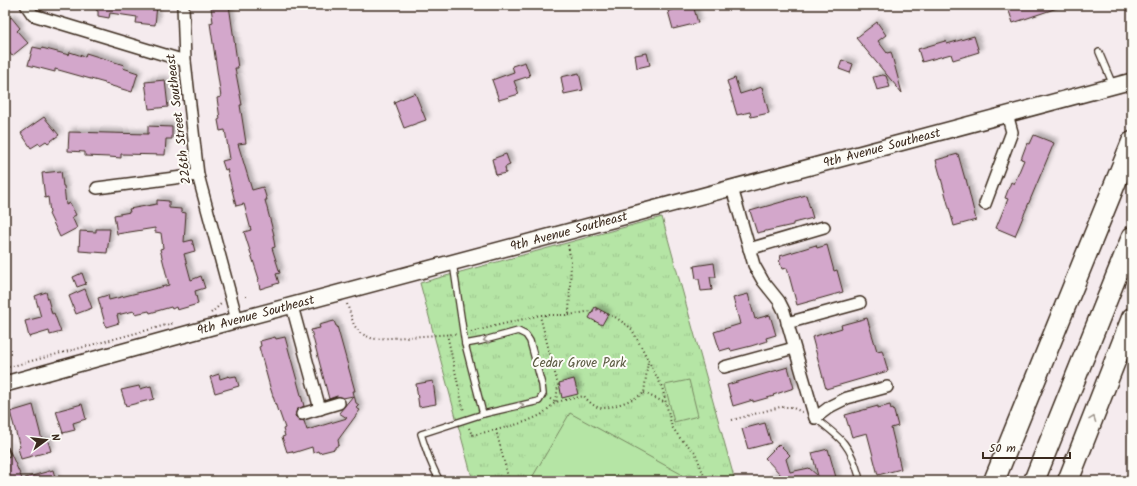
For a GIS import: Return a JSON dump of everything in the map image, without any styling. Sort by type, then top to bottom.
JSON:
[{"type":"highway","points":[[994,481],[1132,142]]},
{"type":"highway","points":[[1005,481],[1132,165]]},
{"type":"highway","points":[[1034,481],[1132,237]]},
{"type":"highway","points":[[1042,481],[1132,260]]},
{"type":"highway","points":[[982,481],[1073,288]]},
{"type":"highway","points":[[1068,481],[1132,318]]},
{"type":"main road","name":"9th Avenue Southeast","points":[[5,384],[237,320],[1132,80]]},
{"type":"street","points":[[26,5],[33,15],[185,61]]},
{"type":"street","name":"226th Street Southeast","points":[[183,5],[185,61],[198,175],[237,320]]},
{"type":"street","points":[[985,204],[1012,132],[1007,114]]},
{"type":"street","points":[[97,188],[198,175]]},
{"type":"street","points":[[732,188],[754,265],[763,281],[779,301],[787,323],[815,418],[831,406],[847,398],[887,387]]},
{"type":"street","points":[[749,249],[824,227]]},
{"type":"street","points":[[787,323],[860,303]]},
{"type":"street","points":[[292,306],[320,409]]},
{"type":"street","points":[[724,368],[794,348]]},
{"type":"street","points":[[302,414],[340,403]]},
{"type":"lane","points":[[1099,52],[1114,86]]},
{"type":"lane","points":[[453,262],[465,344],[483,414]]},
{"type":"lane","points":[[440,481],[426,452],[421,434],[483,414],[539,400],[543,394],[530,341],[526,335],[518,331],[465,344]]},
{"type":"lane","points":[[815,418],[845,443],[854,461],[858,476]]},
{"type":"path","points":[[565,232],[571,261],[570,315]]},
{"type":"path","points":[[205,314],[217,309],[223,301]]},
{"type":"path","points":[[540,315],[558,385],[556,402]]},
{"type":"path","points":[[5,368],[178,321]]},
{"type":"path","points":[[496,430],[525,422],[541,415],[556,402],[584,396],[594,406],[602,408],[636,399],[644,393],[648,359]]},
{"type":"path","points":[[644,393],[666,403],[672,427],[680,438],[695,452],[706,481]]},
{"type":"path","points":[[543,394],[556,402]]},
{"type":"path","points":[[732,420],[784,406],[791,407],[815,418]]},
{"type":"green space","name":"Cedar Grove Park","points":[[662,217],[735,481],[473,481],[420,283]]},
{"type":"green space","points":[[689,380],[698,416],[674,422],[665,385]]},
{"type":"green space","points":[[570,413],[681,474],[683,481],[530,481]]},
{"type":"building","points":[[96,5],[157,5],[155,25],[136,23],[137,17],[110,13],[109,18],[98,16]]},
{"type":"building","points":[[229,5],[238,68],[235,68],[242,105],[240,105],[246,143],[238,144],[252,190],[263,187],[274,235],[275,247],[272,248],[280,273],[276,274],[279,283],[260,289],[259,279],[244,232],[251,230],[244,204],[236,206],[227,169],[225,170],[222,161],[230,159],[225,130],[220,131],[218,120],[220,119],[217,98],[221,97],[210,23],[213,22],[211,7]]},
{"type":"building","points":[[693,5],[698,23],[673,29],[668,11]]},
{"type":"building","points":[[1007,5],[1060,5],[1060,7],[1013,23]]},
{"type":"building","points":[[11,17],[20,28],[17,31],[28,43],[12,56],[5,47],[5,23]]},
{"type":"building","points":[[877,22],[886,35],[878,41],[887,53],[891,52],[902,93],[856,38]]},
{"type":"building","points":[[974,36],[979,52],[953,60],[951,54],[922,62],[918,49],[945,41],[947,44]]},
{"type":"building","points":[[33,47],[69,55],[70,52],[85,57],[86,53],[124,65],[123,68],[138,73],[132,92],[55,69],[55,72],[28,65]]},
{"type":"building","points":[[647,53],[650,65],[637,68],[635,55]]},
{"type":"building","points":[[842,60],[853,64],[850,73],[839,69]]},
{"type":"building","points":[[525,62],[530,76],[514,81],[519,94],[499,100],[492,80],[514,72],[512,66]]},
{"type":"building","points":[[579,73],[583,90],[564,94],[561,77]]},
{"type":"building","points":[[883,75],[886,76],[890,87],[877,90],[873,77]]},
{"type":"building","points":[[735,78],[740,94],[762,87],[769,113],[751,117],[750,112],[737,115],[727,81]]},
{"type":"building","points":[[165,80],[168,107],[149,109],[145,82]]},
{"type":"building","points":[[415,93],[426,120],[404,128],[394,102]]},
{"type":"building","points":[[44,117],[59,135],[48,143],[46,141],[40,145],[39,143],[31,148],[21,133]]},
{"type":"building","points":[[148,126],[172,127],[172,139],[166,139],[165,155],[121,154],[121,158],[85,156],[85,152],[68,151],[69,132],[148,134]]},
{"type":"building","points":[[1034,135],[1054,143],[1015,236],[996,228],[1008,199],[1005,198],[1011,182],[1014,184],[1024,160],[1021,159],[1027,143],[1030,144]]},
{"type":"building","points":[[506,154],[510,165],[505,167],[506,173],[496,175],[492,159]]},
{"type":"building","points":[[958,154],[976,220],[954,226],[936,160]]},
{"type":"building","points":[[61,171],[66,205],[70,203],[76,215],[72,217],[77,228],[60,237],[49,214],[48,197],[45,198],[42,173]]},
{"type":"building","points":[[806,195],[813,218],[793,223],[793,225],[757,233],[750,211]]},
{"type":"building","points":[[157,200],[169,201],[169,208],[181,209],[181,212],[186,213],[184,242],[192,240],[195,251],[184,254],[191,280],[201,276],[205,288],[195,291],[198,304],[177,310],[176,307],[172,309],[171,307],[150,313],[149,311],[135,314],[134,311],[117,315],[119,323],[106,327],[98,298],[108,295],[109,300],[169,285],[160,249],[163,248],[161,233],[155,232],[155,228],[117,234],[114,215],[130,212],[129,209],[157,204]]},
{"type":"building","points":[[96,229],[110,229],[107,253],[79,251],[80,231],[96,232]]},
{"type":"building","points":[[816,245],[817,248],[827,245],[834,271],[837,270],[843,292],[797,305],[787,268],[782,269],[779,260],[781,259],[780,256]]},
{"type":"building","points":[[714,263],[716,277],[710,277],[712,290],[701,291],[699,279],[696,279],[694,266]]},
{"type":"building","points":[[82,273],[86,284],[77,287],[73,277]]},
{"type":"building","points":[[85,289],[92,308],[76,314],[69,296]]},
{"type":"building","points":[[46,292],[52,314],[54,313],[61,332],[50,335],[49,331],[29,337],[25,321],[41,317],[35,296]]},
{"type":"building","points":[[748,294],[755,319],[770,315],[776,335],[766,338],[767,341],[751,346],[731,351],[730,348],[720,351],[714,332],[740,324],[733,298]]},
{"type":"building","points":[[595,307],[608,314],[602,325],[589,318]]},
{"type":"building","points":[[867,318],[877,351],[882,350],[888,371],[826,389],[812,337],[842,328],[841,325]]},
{"type":"building","points":[[334,321],[337,326],[355,391],[353,391],[356,403],[359,405],[356,408],[360,410],[338,440],[339,445],[335,447],[335,449],[313,453],[312,447],[293,453],[292,451],[287,452],[282,437],[285,436],[283,429],[285,428],[270,387],[259,347],[261,346],[260,341],[275,337],[276,339],[285,337],[304,406],[297,410],[295,416],[304,421],[307,430],[347,418],[339,413],[353,396],[343,398],[337,396],[329,399],[311,330],[320,328],[319,325]]},
{"type":"building","points":[[788,367],[794,388],[773,395],[774,396],[733,406],[727,385]]},
{"type":"building","points":[[219,374],[220,379],[229,376],[236,376],[239,386],[215,393],[210,377]]},
{"type":"building","points":[[574,379],[578,394],[562,398],[559,383]]},
{"type":"building","points":[[433,381],[436,404],[419,407],[416,384]]},
{"type":"building","points":[[139,386],[140,389],[151,386],[154,399],[126,406],[121,390]]},
{"type":"building","points":[[82,404],[86,419],[73,423],[75,430],[63,433],[56,411]]},
{"type":"building","points":[[33,405],[42,440],[47,438],[51,451],[21,459],[18,448],[20,447],[10,412]]},
{"type":"building","points":[[890,405],[891,409],[893,408],[898,426],[891,428],[901,469],[878,475],[867,433],[852,437],[845,415],[878,406],[878,408]]},
{"type":"building","points":[[765,423],[771,443],[748,449],[742,429]]},
{"type":"building","points":[[779,444],[790,455],[786,459],[790,472],[809,468],[818,476],[812,453],[828,449],[837,481],[770,481],[769,478],[781,475],[765,458]]},
{"type":"building","points":[[7,447],[23,481],[5,481],[5,467],[8,466],[6,458],[9,457],[10,454]]},
{"type":"building","points":[[53,470],[56,481],[25,481],[25,478]]}]
